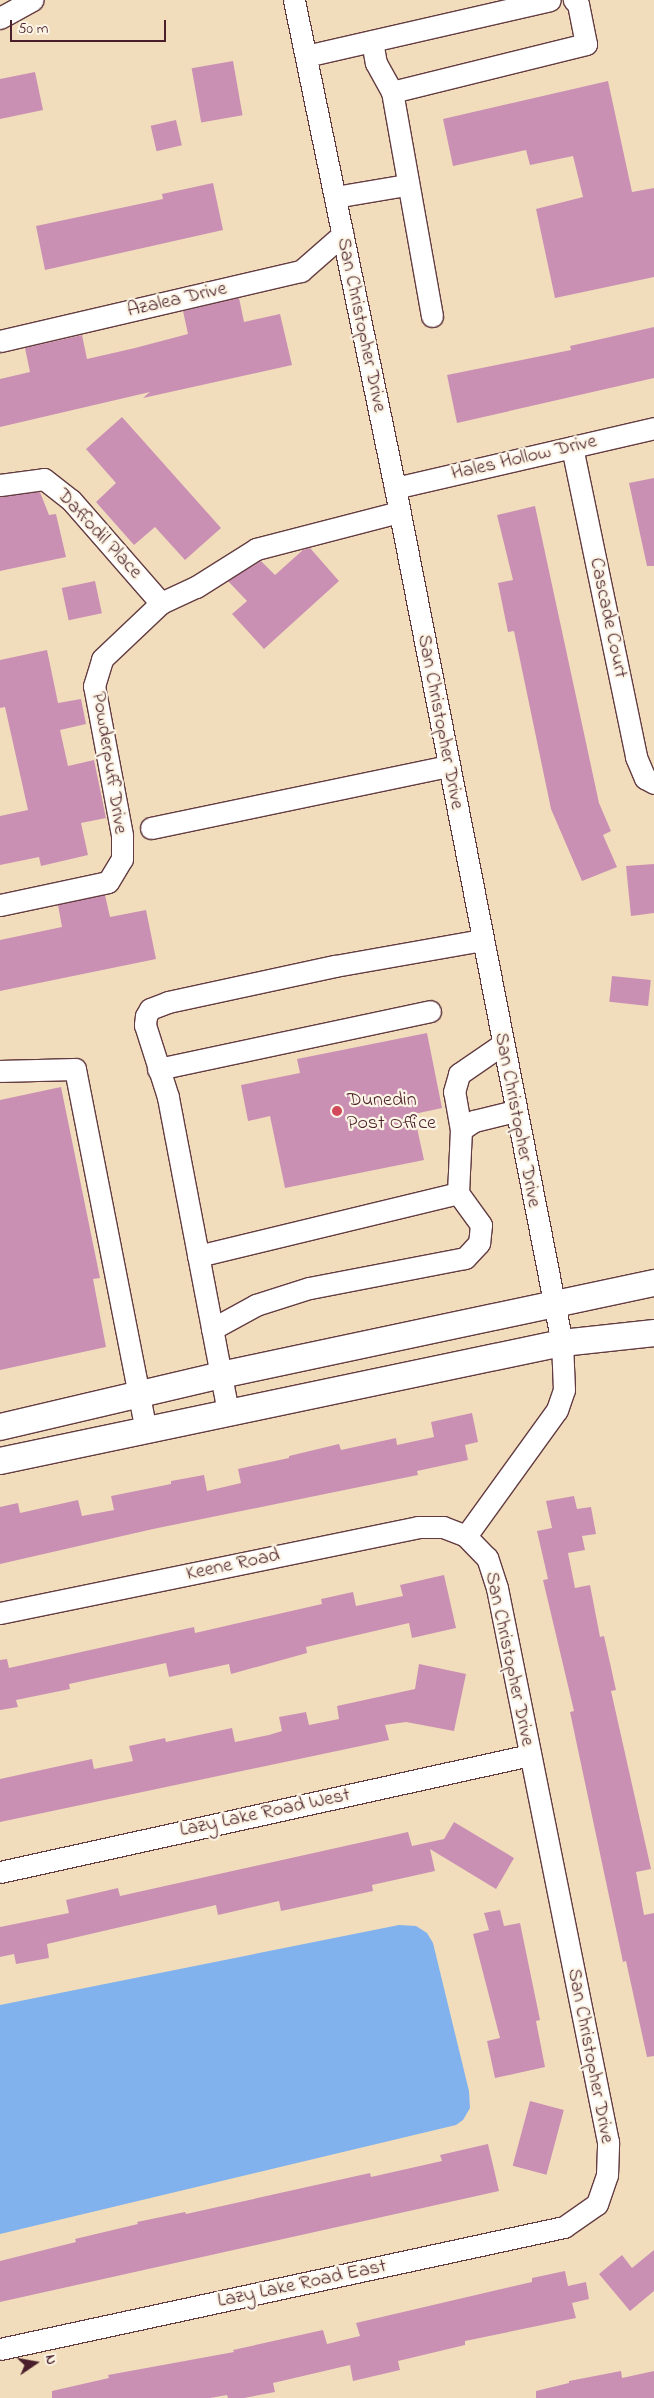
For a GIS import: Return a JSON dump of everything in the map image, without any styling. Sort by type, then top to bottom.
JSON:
[{"type":"main road","points":[[0,1427],[221,1375],[654,1283]]},
{"type":"main road","points":[[0,1461],[562,1343],[654,1333]]},
{"type":"street","points":[[0,18],[32,0]]},
{"type":"street","name":"San Christopher Drive","points":[[294,0],[399,512],[483,940],[501,1045],[562,1343],[564,1390],[557,1410],[466,1536],[487,1558],[497,1588],[608,2142],[607,2175],[597,2204]]},
{"type":"street","points":[[306,56],[550,0]]},
{"type":"street","points":[[392,92],[586,44],[578,4],[574,0]]},
{"type":"street","points":[[372,41],[376,63],[392,92],[406,185],[432,316]]},
{"type":"street","points":[[335,197],[406,185]]},
{"type":"street","name":"Azalea Drive","points":[[0,341],[301,271],[342,235]]},
{"type":"street","name":"Hales Hollow Drive","points":[[394,488],[654,428]]},
{"type":"street","name":"Cascade Court","points":[[572,448],[636,757],[645,778],[654,782]]},
{"type":"street","name":"Daffodil Place","points":[[0,485],[44,479],[71,500],[161,603]]},
{"type":"street","name":"Powderpuff Drive","points":[[0,905],[108,882],[122,859],[122,835],[94,686],[102,659],[161,603],[196,587],[256,549],[399,512]]},
{"type":"street","points":[[151,828],[449,766]]},
{"type":"street","points":[[228,1412],[168,1097],[145,1026],[146,1016],[158,1005],[335,966],[483,940]]},
{"type":"street","points":[[158,1069],[430,1011]]},
{"type":"street","points":[[212,1329],[256,1305],[309,1288],[465,1258],[479,1243],[481,1225],[458,1193],[461,1130],[454,1092],[459,1074],[501,1045]]},
{"type":"street","points":[[0,1071],[75,1069],[146,1430]]},
{"type":"street","points":[[461,1130],[474,1121],[515,1111]]},
{"type":"street","points":[[198,1256],[458,1193]]},
{"type":"street","name":"Keene Road","points":[[0,1613],[418,1527],[443,1527],[466,1536]]},
{"type":"street","name":"Lazy Lake Road West","points":[[0,1872],[530,1755]]},
{"type":"street","name":"Lazy Lake Road East","points":[[0,2349],[564,2227],[597,2204]]},
{"type":"water","points":[[399,1925],[416,1926],[427,1933],[433,1943],[469,2091],[470,2108],[463,2120],[456,2125],[0,2234],[0,2005]]},
{"type":"building","points":[[233,61],[243,115],[201,122],[192,68]]},
{"type":"building","points":[[35,72],[43,110],[0,119],[0,79]]},
{"type":"building","points":[[608,81],[632,192],[654,188],[654,277],[555,298],[536,209],[583,197],[573,156],[530,165],[526,150],[453,166],[443,119]]},
{"type":"building","points":[[176,120],[182,145],[157,151],[151,126]]},
{"type":"building","points":[[213,183],[223,230],[45,270],[36,226],[163,199],[162,194]]},
{"type":"building","points":[[239,298],[244,322],[280,314],[292,365],[143,398],[150,392],[0,427],[0,379],[30,372],[25,348],[82,335],[87,359],[135,348],[188,334],[183,311]]},
{"type":"building","points":[[654,327],[654,378],[457,423],[447,375],[571,350],[570,346]]},
{"type":"building","points":[[122,417],[221,528],[185,560],[155,527],[134,545],[96,502],[116,483],[86,449]]},
{"type":"building","points":[[654,478],[654,566],[647,566],[629,483]]},
{"type":"building","points":[[40,492],[49,515],[56,514],[66,557],[0,571],[0,497]]},
{"type":"building","points":[[535,506],[599,803],[611,831],[603,835],[617,867],[582,881],[551,809],[514,631],[508,632],[498,583],[513,580],[497,515]]},
{"type":"building","points":[[310,548],[339,581],[264,649],[232,614],[247,601],[228,581],[261,561],[275,575],[303,550]]},
{"type":"building","points":[[95,581],[102,613],[69,620],[62,588]]},
{"type":"building","points":[[47,650],[58,703],[81,699],[86,724],[60,730],[68,766],[94,760],[106,818],[81,823],[88,855],[41,866],[39,857],[0,865],[0,816],[28,810],[5,707],[0,708],[0,660]]},
{"type":"building","points":[[654,864],[654,913],[631,916],[626,866]]},
{"type":"building","points":[[105,895],[110,917],[146,910],[156,959],[0,991],[0,940],[62,927],[58,905]]},
{"type":"building","points":[[612,976],[651,980],[648,1006],[609,1002]]},
{"type":"building","name":"Dunedin Post Office","points":[[427,1033],[442,1108],[414,1114],[424,1160],[285,1188],[270,1116],[248,1121],[241,1085],[300,1073],[297,1059]]},
{"type":"building","points":[[61,1087],[100,1278],[93,1279],[106,1347],[0,1370],[0,1100]]},
{"type":"building","points":[[472,1413],[478,1442],[465,1445],[468,1460],[417,1471],[418,1475],[153,1529],[0,1564],[0,1507],[18,1503],[20,1513],[78,1500],[82,1516],[114,1510],[111,1496],[171,1484],[171,1481],[204,1475],[207,1491],[241,1483],[238,1469],[289,1458],[289,1456],[339,1444],[341,1450],[396,1438],[397,1445],[434,1437],[431,1422]]},
{"type":"building","points":[[574,1496],[577,1509],[591,1507],[596,1534],[582,1536],[585,1550],[568,1553],[575,1588],[590,1585],[600,1637],[604,1636],[616,1690],[611,1691],[651,1869],[636,1872],[644,1915],[654,1913],[654,2056],[647,2057],[626,1961],[623,1962],[570,1712],[574,1711],[543,1580],[548,1579],[537,1531],[552,1528],[546,1501]]},
{"type":"building","points":[[444,1575],[456,1628],[412,1638],[409,1623],[306,1647],[307,1653],[231,1674],[229,1664],[169,1677],[166,1663],[69,1684],[70,1689],[16,1700],[18,1707],[0,1710],[0,1660],[7,1659],[9,1668],[194,1627],[195,1633],[322,1604],[321,1599],[353,1592],[356,1606],[403,1596],[400,1585]]},
{"type":"building","points":[[419,1664],[466,1674],[454,1731],[406,1722],[385,1725],[389,1740],[0,1822],[0,1779],[92,1759],[94,1769],[133,1761],[129,1746],[165,1738],[166,1742],[232,1728],[235,1742],[269,1735],[282,1731],[279,1717],[306,1712],[309,1725],[339,1719],[337,1706],[415,1689]]},
{"type":"building","points":[[454,1822],[514,1858],[496,1889],[430,1849],[435,1871],[372,1885],[373,1891],[281,1911],[279,1901],[218,1915],[216,1905],[47,1944],[49,1958],[16,1964],[14,1954],[0,1957],[0,1927],[69,1913],[66,1900],[118,1888],[120,1896],[408,1832],[412,1846],[444,1839]]},
{"type":"building","points":[[500,1910],[504,1926],[520,1923],[540,2020],[536,2021],[545,2067],[495,2078],[487,2041],[500,2038],[473,1934],[489,1930],[484,1913]]},
{"type":"building","points":[[530,2101],[564,2110],[546,2175],[513,2166]]},
{"type":"building","points":[[488,2144],[499,2191],[0,2302],[0,2261],[76,2242],[75,2239],[138,2224],[137,2222],[185,2212],[186,2214],[370,2173],[371,2177],[442,2161],[440,2155]]},
{"type":"building","points":[[654,2250],[654,2291],[630,2311],[599,2274],[622,2255],[632,2268]]},
{"type":"building","points":[[565,2271],[568,2286],[586,2282],[589,2299],[572,2303],[576,2318],[465,2341],[465,2345],[398,2361],[400,2370],[353,2381],[350,2365],[273,2383],[275,2392],[244,2398],[228,2398],[227,2395],[210,2398],[52,2398],[52,2391],[109,2378],[108,2375],[234,2352],[233,2350],[323,2330],[327,2344],[360,2336],[356,2323],[532,2282],[532,2278]]},
{"type":"building","points":[[621,2371],[622,2378],[654,2371],[654,2398],[536,2398],[536,2391],[569,2383],[569,2381]]},
{"type":"place","name":"Dunedin Post Office","points":[[337,1111]]}]
